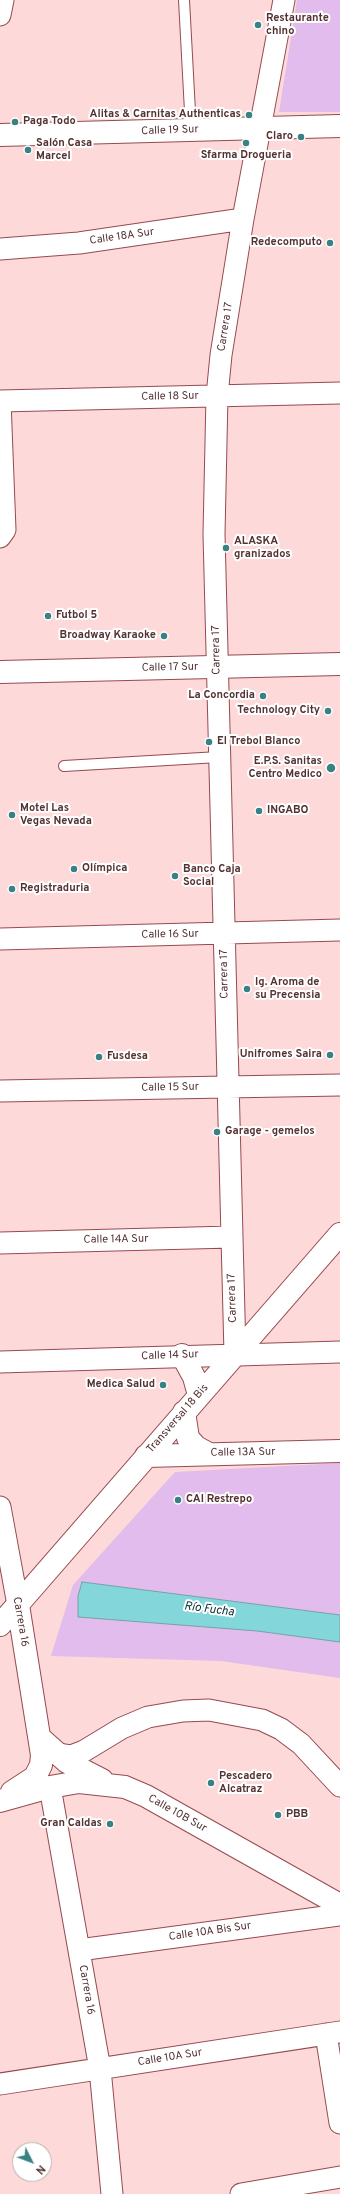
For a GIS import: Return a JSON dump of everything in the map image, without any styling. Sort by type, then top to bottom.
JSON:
[{"type":"main road","name":"Calle 19 Sur","points":[[0,135],[340,126]]},
{"type":"main road","name":"Calle 17 Sur","points":[[0,672],[340,664]]},
{"type":"main road","name":"Transversal 18 Bis","points":[[0,1625],[340,1234]]},
{"type":"main road","points":[[182,1356],[194,1377],[199,1395]]},
{"type":"main road","points":[[184,1412],[188,1438],[196,1447],[209,1454]]},
{"type":"main road","name":"Calle 13A Sur","points":[[146,1456],[340,1452]]},
{"type":"main road","name":"Carrera 16","points":[[0,1800],[30,1781],[39,1770],[42,1755],[18,1605]]},
{"type":"main road","points":[[40,1738],[57,1754],[83,1772],[112,1784]]},
{"type":"main road","name":"Calle 10B Sur","points":[[0,1800],[50,1787],[79,1782],[112,1784],[146,1796],[340,1905]]},
{"type":"street","points":[[0,15],[3,0]]},
{"type":"street","name":"Carrera 17","points":[[235,1354],[214,534],[217,396],[221,355],[243,218],[284,0]]},
{"type":"street","name":"Calle 18A Sur","points":[[0,249],[79,243],[243,218]]},
{"type":"street","name":"Calle 18 Sur","points":[[0,401],[340,393]]},
{"type":"street","points":[[0,401],[5,530],[1,536]]},
{"type":"street","name":"Calle 16 Sur","points":[[0,939],[340,930]]},
{"type":"street","name":"Calle 15 Sur","points":[[0,1091],[340,1085]]},
{"type":"street","name":"Calle 14A Sur","points":[[0,1242],[232,1238]]},
{"type":"street","name":"Calle 14 Sur","points":[[0,1362],[340,1352]]},
{"type":"street","name":"Carrera 16","points":[[0,1507],[18,1605]]},
{"type":"street","points":[[57,1754],[64,1756],[77,1754],[122,1728],[148,1718],[165,1714],[209,1710],[247,1717],[271,1724],[290,1734],[340,1786]]},
{"type":"street","points":[[100,1741],[97,1762],[102,1776],[112,1784]]},
{"type":"street","name":"Carrera 16","points":[[50,1787],[100,2069],[112,2194]]},
{"type":"street","name":"Calle 10A Bis Sur","points":[[79,1950],[340,1915]]},
{"type":"street","points":[[333,2033],[340,2123]]},
{"type":"street","name":"Calle 10A Sur","points":[[0,2084],[333,2033]]},
{"type":"street","points":[[241,2194],[320,2187],[340,2178]]},
{"type":"lane","points":[[184,0],[191,130]]},
{"type":"lane","points":[[64,766],[219,757]]},
{"type":"shaded area","points":[[297,0],[340,0],[340,112],[279,112]]},
{"type":"shaded area","points":[[340,1463],[340,1678],[221,1661],[51,1656],[73,1585],[175,1472]]},
{"type":"water","name":"Río Fucha","points":[[82,1582],[340,1615],[340,1642],[257,1631],[78,1617],[78,1596]]},
{"type":"place","name":"Restaurante chino","points":[[258,25]]},
{"type":"place","name":"Alitas & Carnitas Authenticas","points":[[249,115]]},
{"type":"place","name":"Paga Todo","points":[[15,122]]},
{"type":"place","name":"Claro","points":[[301,137]]},
{"type":"place","name":"Sfarma Drogueria","points":[[246,143]]},
{"type":"place","name":"Salón Casa Marcel","points":[[28,150]]},
{"type":"place","name":"Redecomputo","points":[[330,243]]},
{"type":"place","name":"ALASKA granizados","points":[[226,548]]},
{"type":"place","name":"Futbol 5","points":[[48,616]]},
{"type":"place","name":"Broadway Karaoke","points":[[164,636]]},
{"type":"place","name":"La Concordia","points":[[263,696]]},
{"type":"place","name":"Technology City","points":[[328,711]]},
{"type":"place","name":"El Trebol Blanco","points":[[209,742]]},
{"type":"place","name":"E.P.S. Sanitas Centro Medico","points":[[331,768]]},
{"type":"place","name":"INGABO","points":[[259,811]]},
{"type":"place","name":"Motel Las Vegas Nevada","points":[[12,815]]},
{"type":"place","name":"Olímpica","points":[[74,869]]},
{"type":"place","name":"Banco Caja Social","points":[[175,876]]},
{"type":"place","name":"Registraduria","points":[[12,889]]},
{"type":"place","name":"Ig. Aroma de su Precensia","points":[[247,989]]},
{"type":"place","name":"Unifromes Saira","points":[[330,1055]]},
{"type":"place","name":"Fusdesa","points":[[99,1057]]},
{"type":"place","name":"Garage - gemelos","points":[[217,1132]]},
{"type":"place","name":"Medica Salud","points":[[163,1385]]},
{"type":"place","name":"CAI Restrepo","points":[[178,1500]]},
{"type":"place","name":"Pescadero Alcatraz","points":[[211,1783]]},
{"type":"place","name":"PBB","points":[[278,1815]]},
{"type":"place","name":"Gran Caldas","points":[[110,1824]]}]
